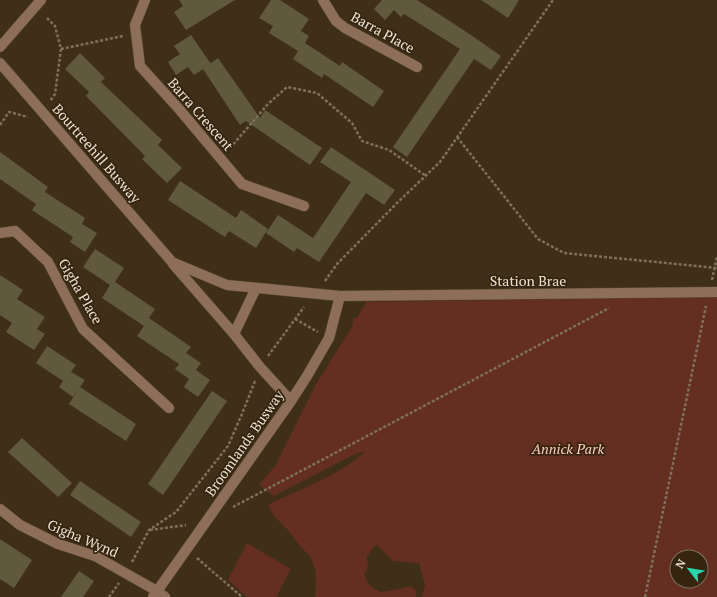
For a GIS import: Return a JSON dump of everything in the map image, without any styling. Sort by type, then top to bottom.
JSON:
[{"type":"street","points":[[0,47],[41,0]]},
{"type":"street","name":"Barra Crescent","points":[[145,0],[135,26],[140,66],[179,108],[242,184],[304,206]]},
{"type":"street","name":"Barra Place","points":[[323,0],[336,21],[345,28],[417,67]]},
{"type":"street","name":"Bourtreehill Busway","points":[[0,62],[234,334],[260,367],[291,401]]},
{"type":"street","name":"Gigha Place","points":[[0,233],[15,231],[48,262],[83,329],[169,408]]},
{"type":"street","name":"Bourtreehill Busway","points":[[172,262],[227,285],[340,296]]},
{"type":"street","points":[[234,334],[256,288]]},
{"type":"street","name":"Station Brae","points":[[340,296],[713,292]]},
{"type":"street","name":"Broomlands Busway","points":[[159,595],[187,549],[307,376],[329,338],[340,296]]},
{"type":"street","name":"Gigha Wynd","points":[[0,509],[20,525],[58,544],[95,556],[159,595]]},
{"type":"path","points":[[0,125],[9,112],[34,119],[43,112],[55,94],[61,49],[55,26],[47,18]]},
{"type":"path","points":[[61,49],[136,33]]},
{"type":"path","points":[[221,159],[268,104],[287,87],[317,93],[352,123],[362,141],[389,150],[426,176]]},
{"type":"path","points":[[458,137],[538,239],[564,253],[716,267]]},
{"type":"path","points":[[645,597],[713,292],[717,256]]},
{"type":"path","points":[[233,508],[609,308]]},
{"type":"path","points":[[295,319],[329,338]]},
{"type":"path","points":[[149,530],[206,522]]},
{"type":"path","points":[[187,549],[242,597]]},
{"type":"green space","name":"Annick Park","points":[[717,297],[717,597],[422,597],[425,585],[419,563],[393,561],[377,545],[372,549],[367,557],[368,568],[364,574],[369,585],[380,592],[412,587],[416,591],[416,597],[315,597],[315,569],[310,556],[274,516],[268,505],[331,475],[354,461],[365,452],[357,453],[274,496],[259,485],[275,466],[316,384],[353,325],[353,318],[357,318],[367,302]]},
{"type":"green space","points":[[247,543],[291,569],[276,597],[247,597],[228,580]]},
{"type":"building","points":[[179,0],[235,0],[186,30],[174,12],[183,6]]},
{"type":"building","points":[[271,0],[280,0],[309,19],[301,31],[309,36],[305,43],[340,66],[342,62],[384,91],[373,107],[324,74],[322,78],[293,59],[298,51],[269,33],[273,26],[259,18]]},
{"type":"building","points":[[382,0],[417,0],[501,56],[491,70],[474,59],[407,157],[393,147],[460,49],[404,14],[401,17],[394,10],[385,20],[374,9]]},
{"type":"building","points":[[481,0],[519,0],[508,18]]},
{"type":"building","points":[[191,35],[211,64],[194,75],[188,67],[176,75],[168,62],[180,54],[174,46]]},
{"type":"building","points":[[80,53],[105,78],[101,82],[162,140],[158,145],[182,168],[167,183],[142,159],[145,156],[86,96],[89,92],[65,69]]},
{"type":"building","points":[[218,58],[260,118],[265,110],[322,148],[310,165],[246,121],[240,125],[203,69]]},
{"type":"building","points":[[331,147],[395,190],[384,205],[366,193],[319,262],[297,248],[294,252],[266,233],[278,215],[313,238],[351,182],[320,162]]},
{"type":"building","points":[[0,152],[48,187],[45,192],[85,218],[82,224],[97,233],[85,252],[70,242],[73,237],[32,210],[36,204],[0,179]]},
{"type":"building","points":[[180,181],[236,218],[241,210],[268,229],[256,248],[229,231],[225,237],[168,200]]},
{"type":"building","points":[[95,249],[124,268],[115,282],[155,309],[149,318],[191,347],[186,353],[201,363],[196,370],[210,380],[198,397],[184,387],[189,379],[175,369],[179,364],[137,336],[144,326],[102,298],[110,285],[83,267]]},
{"type":"building","points":[[0,275],[23,290],[17,299],[45,317],[37,329],[45,334],[34,350],[6,332],[12,323],[0,315]]},
{"type":"building","points":[[47,346],[76,365],[71,372],[85,380],[73,397],[59,387],[63,381],[36,363]]},
{"type":"building","points":[[80,387],[136,424],[126,441],[69,404]]},
{"type":"building","points":[[212,391],[227,401],[163,495],[148,484]]},
{"type":"building","points":[[22,438],[72,483],[58,497],[8,452]]},
{"type":"building","points":[[80,481],[141,522],[131,537],[70,495]]},
{"type":"building","points":[[0,539],[32,560],[14,588],[0,579]]},
{"type":"building","points":[[79,571],[94,581],[83,597],[61,597]]}]
